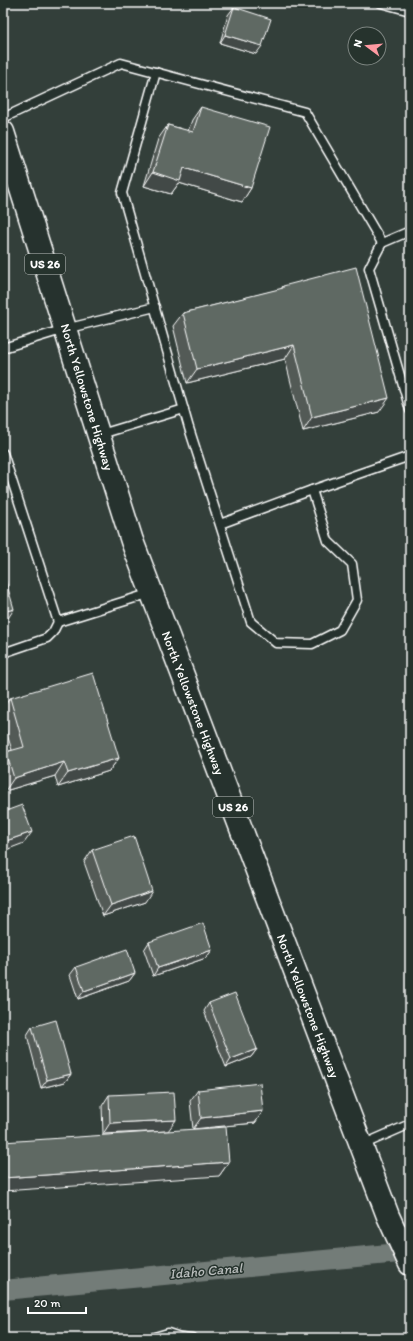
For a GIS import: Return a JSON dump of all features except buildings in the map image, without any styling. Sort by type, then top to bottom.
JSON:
[{"type":"highway","name":"North Yellowstone Highway","points":[[3,132],[132,540],[388,1216],[410,1264]]},
{"type":"lane","points":[[380,3],[410,11]]},
{"type":"lane","points":[[3,118],[121,62],[305,112],[382,243]]},
{"type":"lane","points":[[156,72],[122,193],[184,409],[251,622],[276,643],[312,644],[340,630],[357,600],[352,564],[328,541],[312,490]]},
{"type":"lane","points":[[410,231],[382,243],[369,268],[410,410]]},
{"type":"lane","points":[[3,348],[65,329],[155,307]]},
{"type":"lane","points":[[98,435],[184,409]]},
{"type":"lane","points":[[3,454],[58,622],[53,632],[46,638],[3,653]]},
{"type":"lane","points":[[220,524],[410,456]]},
{"type":"lane","points":[[58,622],[152,593]]},
{"type":"lane","points":[[361,1145],[410,1124]]},
{"type":"lane","points":[[151,1338],[168,1333],[192,1338]]},
{"type":"waterway","name":"Idaho Canal","points":[[3,1290],[410,1252]]}]
